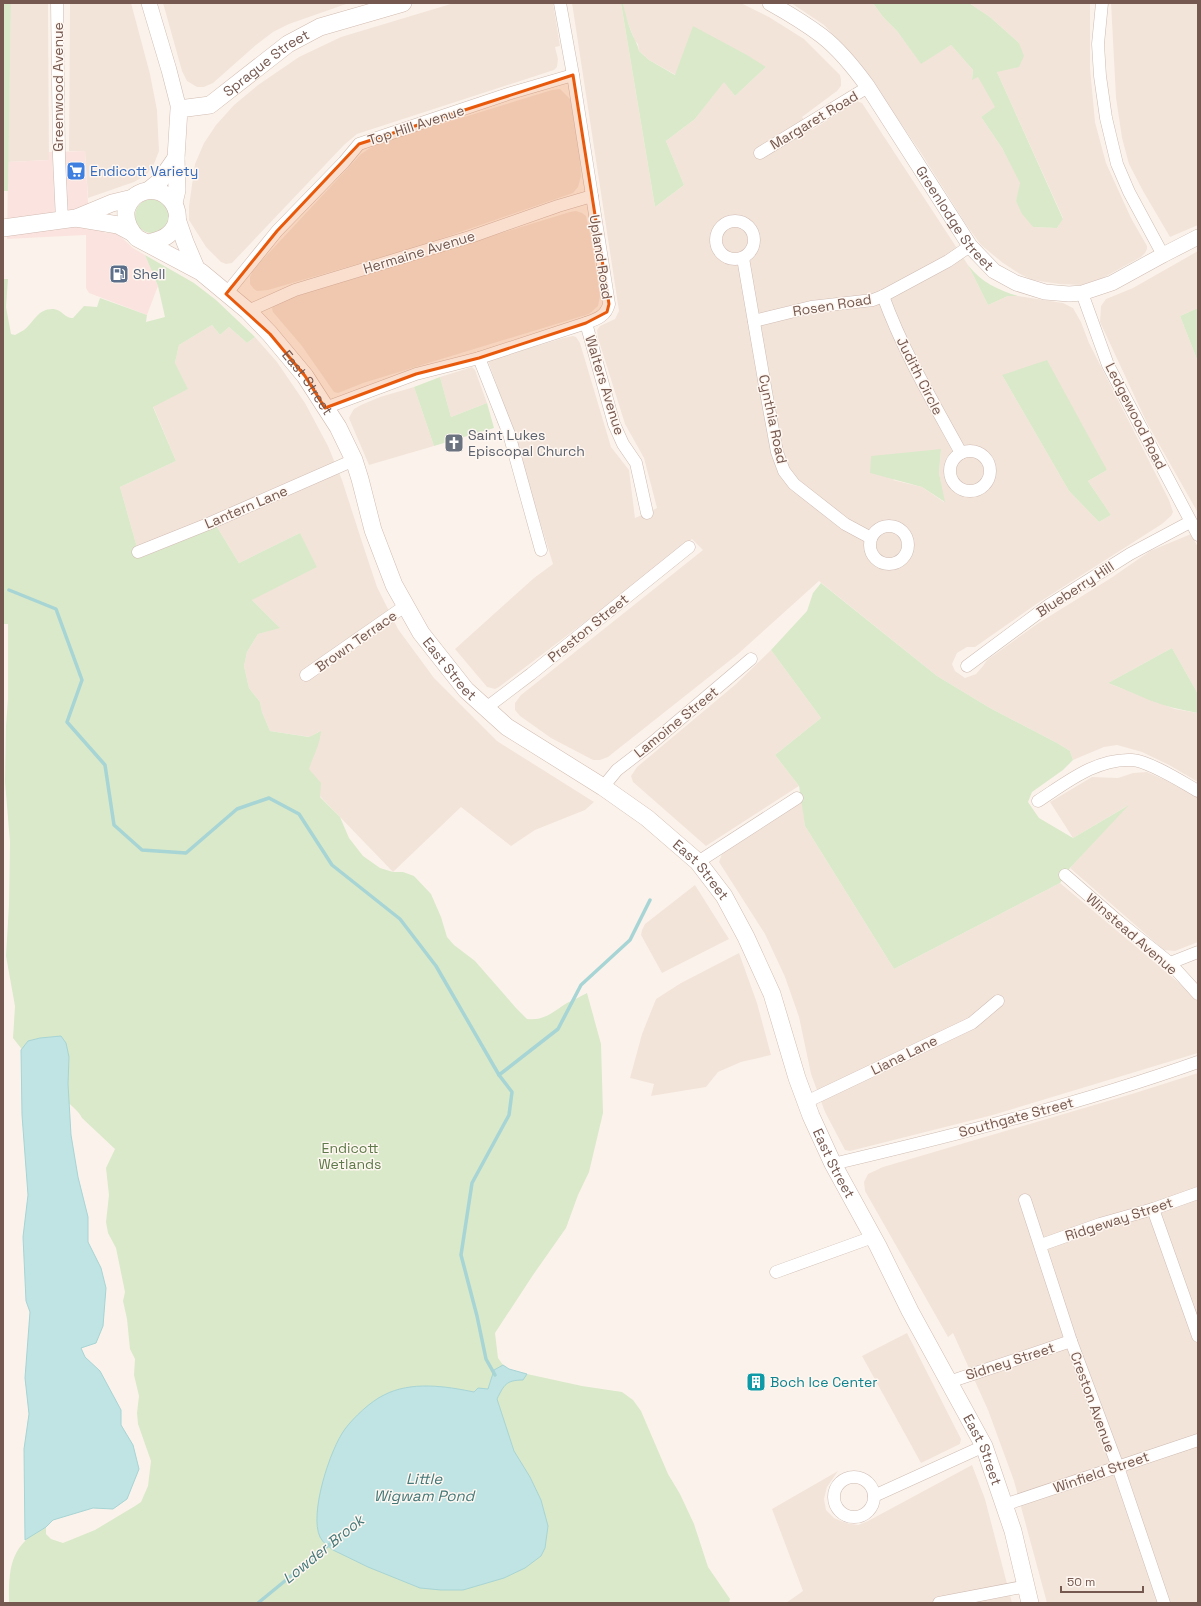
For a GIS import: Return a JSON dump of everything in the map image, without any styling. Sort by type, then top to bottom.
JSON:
[{"type":"main road","name":"Sprague Street","points":[[179,109],[210,105],[288,44],[320,27],[403,3]]},
{"type":"main road","points":[[174,203],[177,190],[176,158],[179,109]]},
{"type":"main road","points":[[150,190],[160,181],[176,158]]},
{"type":"main road","points":[[69,219],[118,225],[131,232],[137,238],[148,243],[162,240],[169,235],[174,228],[177,220],[177,211],[174,203],[163,193],[150,190],[140,192],[133,198],[126,208],[126,221],[131,232]]},
{"type":"main road","points":[[3,228],[69,219],[112,203],[133,198]]},
{"type":"main road","name":"East Street","points":[[177,220],[184,242],[196,268]]},
{"type":"main road","name":"East Street","points":[[148,243],[196,268],[248,311],[270,334],[305,376],[338,427],[354,460],[373,530],[394,584],[405,606],[421,633],[466,690],[507,727],[603,787],[647,818],[698,862],[727,903],[746,937],[772,994],[806,1102],[832,1164],[873,1237],[910,1311],[984,1446],[1015,1537],[1030,1603]]},
{"type":"street","name":"Greenwood Avenue","points":[[57,3],[59,157],[69,219]]},
{"type":"street","points":[[149,3],[179,109]]},
{"type":"street","name":"Upland Road","points":[[326,408],[416,374],[479,358],[586,323],[597,319],[607,312],[609,304],[573,75],[560,3]]},
{"type":"street","name":"Greenlodge Street","points":[[770,3],[795,17],[824,37],[853,67],[868,87],[970,246],[994,271],[1016,284],[1045,292],[1069,294],[1082,293],[1112,283],[1198,237]]},
{"type":"street","points":[[1102,3],[1098,44],[1100,76],[1106,118],[1117,164],[1129,192],[1163,255]]},
{"type":"street","name":"Top Hill Avenue","points":[[226,294],[276,231],[344,162],[359,144],[511,93],[573,75]]},
{"type":"street","name":"Margaret Road","points":[[760,153],[868,87]]},
{"type":"street","name":"Hermaine Avenue","points":[[248,311],[295,290],[473,236],[558,206],[592,196]]},
{"type":"street","name":"Rosen Road","points":[[754,321],[811,307],[873,300],[948,261],[970,246]]},
{"type":"street","name":"Cynthia Road","points":[[743,258],[777,452],[784,471],[794,484],[845,524],[871,538]]},
{"type":"street","name":"Ledgewood Road","points":[[1082,293],[1108,364],[1198,535]]},
{"type":"street","name":"Judith Circle","points":[[883,296],[894,326],[961,453]]},
{"type":"street","name":"Walters Avenue","points":[[586,323],[614,424],[623,444],[636,463],[647,513]]},
{"type":"street","points":[[479,358],[509,434],[540,550]]},
{"type":"street","name":"Lantern Lane","points":[[138,552],[208,524],[354,460]]},
{"type":"street","name":"Blueberry Hill","points":[[966,666],[1056,600],[1130,554],[1190,522]]},
{"type":"street","name":"Preston Street","points":[[486,708],[689,547]]},
{"type":"street","name":"Brown Terrace","points":[[306,676],[405,606]]},
{"type":"street","name":"Lamoine Street","points":[[603,787],[617,770],[652,743],[751,659]]},
{"type":"street","points":[[1038,801],[1086,770],[1114,762],[1133,760],[1157,768],[1198,791]]},
{"type":"street","points":[[698,862],[797,798]]},
{"type":"street","name":"Winstead Avenue","points":[[1065,875],[1119,922],[1170,963],[1198,994]]},
{"type":"street","points":[[1170,963],[1198,952]]},
{"type":"street","name":"Liana Lane","points":[[806,1102],[972,1023],[998,1001]]},
{"type":"street","name":"Southgate Street","points":[[832,1164],[923,1143],[1127,1087],[1198,1062]]},
{"type":"street","name":"Ridgeway Street","points":[[1041,1245],[1100,1224],[1153,1209],[1198,1192]]},
{"type":"street","name":"Creston Avenue","points":[[1025,1200],[1041,1245],[1071,1341],[1118,1467],[1164,1603]]},
{"type":"street","points":[[1153,1209],[1198,1336]]},
{"type":"street","points":[[776,1272],[873,1237]]},
{"type":"street","name":"Sidney Street","points":[[950,1382],[1071,1341]]},
{"type":"street","name":"Winfield Street","points":[[1004,1505],[1198,1440]]},
{"type":"street","points":[[874,1496],[984,1446]]},
{"type":"street","points":[[939,1603],[1027,1586]]},
{"type":"highlighted area","points":[[573,75],[609,304],[607,312],[586,323],[479,358],[416,374],[325,408],[305,376],[270,334],[226,294],[277,231],[359,144]]},
{"type":"shaded area","points":[[11,3],[48,3],[49,160],[8,162]]},
{"type":"shaded area","points":[[70,3],[131,3],[150,74],[157,110],[159,151],[154,164],[146,175],[134,182],[88,198],[85,151],[69,151]]},
{"type":"shaded area","points":[[163,3],[349,3],[289,24],[273,32],[213,83],[204,87],[197,87],[187,81],[182,71]]},
{"type":"shaded area","points":[[454,3],[553,3],[560,46],[555,47],[558,59],[557,67],[554,70],[357,134],[344,145],[232,263],[226,264],[221,262],[206,247],[189,220],[189,206],[195,164],[204,143],[216,125],[234,105],[258,85],[299,57],[341,37]]},
{"type":"shaded area","points":[[572,3],[621,3],[655,207],[684,185],[666,141],[695,119],[724,81],[735,96],[766,67],[676,75],[649,60],[639,51],[638,44],[635,41],[625,15],[623,3],[741,3],[769,17],[804,39],[840,75],[841,86],[837,91],[802,117],[812,130],[857,101],[862,103],[968,265],[988,305],[1008,296],[1018,296],[1063,303],[1073,308],[1081,322],[1089,343],[1169,500],[1173,512],[1171,516],[1162,524],[1038,603],[975,647],[967,647],[957,653],[952,664],[955,671],[965,678],[976,674],[987,660],[1037,624],[1111,578],[1150,551],[1191,534],[1198,547],[1198,694],[1172,648],[1108,683],[1175,709],[1198,713],[1198,782],[1169,765],[1142,752],[1117,745],[1104,747],[1073,760],[1070,751],[990,708],[937,676],[819,581],[738,654],[608,757],[600,760],[593,760],[551,738],[520,716],[515,710],[515,703],[521,695],[703,550],[692,539],[663,563],[495,689],[487,687],[455,649],[534,578],[553,564],[506,411],[488,361],[563,338],[573,336],[576,337],[580,343],[611,447],[629,470],[635,518],[657,508],[644,458],[625,424],[598,338],[597,330],[600,326],[615,319],[619,311]],"holes":[[[1002,375],[1107,470],[1088,481],[1111,515],[1099,522],[1069,491]],[[941,449],[939,473],[944,502],[922,487],[893,480]]]},
{"type":"shaded area","points":[[791,3],[873,3],[883,17],[897,31],[921,63],[951,45],[973,70],[972,79],[978,76],[996,107],[981,117],[1002,148],[1021,183],[1016,201],[1033,227],[1057,228],[1063,218],[997,72],[1019,43],[990,17],[969,3],[1090,3],[1090,68],[1095,122],[1106,163],[1131,218],[1147,246],[1145,253],[1141,257],[1101,279],[1081,285],[1059,284],[1032,280],[1003,263],[981,245],[878,90],[837,39],[824,25]]},
{"type":"shaded area","points":[[1111,3],[1198,3],[1198,225],[1170,237],[1129,164],[1122,138],[1116,98]]},
{"type":"shaded area","points":[[560,89],[570,99],[578,129],[581,176],[578,187],[573,193],[423,245],[268,290],[257,291],[250,284],[250,277],[253,270],[361,154],[370,148],[386,141],[552,90]]},
{"type":"shaded area","points":[[85,151],[88,202],[105,233],[115,233],[133,248],[145,255],[158,286],[147,315],[89,293],[86,288],[86,235],[7,239],[8,162],[49,160],[49,152]]},
{"type":"shaded area","points":[[576,211],[586,216],[600,296],[598,306],[589,314],[363,383],[338,393],[334,392],[302,346],[273,312],[272,308],[275,304],[284,300]]},
{"type":"shaded area","points":[[1198,251],[1198,308],[1180,316],[1198,362],[1198,513],[1147,423],[1100,322],[1101,306],[1106,299],[1133,288]]},
{"type":"shaded area","points":[[212,325],[220,335],[229,327],[247,343],[255,337],[277,362],[305,403],[328,446],[342,480],[377,587],[398,629],[434,678],[497,741],[594,802],[585,810],[535,830],[511,846],[461,807],[393,872],[285,760],[320,731],[310,737],[270,731],[262,712],[260,702],[249,688],[244,666],[247,652],[258,634],[279,627],[252,600],[300,533],[239,563],[217,527],[140,558],[120,487],[176,461],[153,406],[175,363],[179,345]]},
{"type":"shaded area","points":[[472,367],[475,370],[487,403],[451,417],[440,377]]},
{"type":"shaded area","points":[[414,387],[434,446],[369,465],[349,418],[351,414],[354,409],[361,405],[380,397]]},
{"type":"shaded area","points":[[771,650],[821,718],[775,755],[799,786],[706,846],[633,782],[631,776],[637,767],[736,684]]},
{"type":"shaded area","points":[[1147,772],[1198,798],[1198,942],[1175,951],[1164,950],[1070,868],[1127,806],[1073,838],[1050,802],[1092,777],[1118,778],[1133,773]]},
{"type":"shaded area","points":[[802,801],[805,826],[894,969],[1060,883],[1190,992],[1198,1001],[1198,1053],[993,1115],[850,1151],[845,1150],[825,1112],[811,1074],[799,1017],[785,977],[765,934],[719,862],[722,854]]},
{"type":"shaded area","points":[[695,885],[729,939],[662,973],[641,935],[642,930],[645,924]]},
{"type":"shaded area","points":[[739,953],[757,1003],[771,1055],[741,1062],[718,1072],[706,1087],[651,1096],[654,1084],[630,1078],[642,1034],[656,999],[681,983]]},
{"type":"shaded area","points":[[1198,1073],[1198,1603],[1047,1603],[1014,1481],[988,1410],[953,1333],[948,1337],[865,1191],[864,1182],[868,1174],[883,1167]]},
{"type":"shaded area","points":[[907,1333],[961,1439],[960,1444],[921,1463],[862,1356]]},
{"type":"shaded area","points":[[972,1465],[985,1499],[1012,1603],[786,1603],[803,1591],[772,1509],[838,1471],[827,1487],[824,1499],[826,1510],[834,1518],[846,1523],[858,1525]]},
{"type":"green space","points":[[3,3],[11,3],[8,191],[3,191]]},
{"type":"green space","points":[[621,3],[623,3],[626,17],[639,51],[649,60],[675,75],[693,26],[766,67],[735,96],[724,82],[695,119],[666,141],[684,185],[655,207]]},
{"type":"green space","points":[[873,3],[969,3],[990,17],[1019,43],[1024,56],[1019,67],[997,72],[1063,219],[1057,228],[1033,227],[1022,214],[1016,201],[1020,183],[1002,148],[981,117],[995,107],[978,77],[972,80],[973,70],[951,45],[921,64],[897,31],[883,17]]},
{"type":"green space","points":[[149,199],[155,199],[164,204],[168,210],[168,222],[164,228],[155,233],[149,233],[140,228],[135,219],[135,213],[140,204]]},
{"type":"green space","name":"Endicott Wetlands","points":[[145,255],[194,283],[216,300],[255,337],[247,343],[229,327],[220,335],[212,325],[179,345],[175,363],[188,389],[153,407],[176,461],[120,487],[140,558],[217,527],[239,563],[300,533],[317,567],[252,600],[280,628],[258,634],[247,652],[244,666],[249,688],[260,702],[262,712],[270,731],[309,737],[321,731],[318,746],[309,769],[321,783],[320,797],[340,817],[349,838],[363,856],[380,868],[393,872],[403,872],[414,876],[431,894],[441,917],[447,937],[454,945],[475,961],[527,1019],[538,1019],[553,1013],[567,1003],[587,993],[601,1044],[603,1113],[589,1172],[578,1195],[566,1228],[495,1333],[498,1358],[514,1380],[523,1380],[527,1374],[582,1386],[622,1392],[633,1400],[641,1411],[668,1474],[680,1494],[694,1524],[708,1567],[730,1599],[729,1603],[9,1603],[12,1562],[19,1548],[27,1539],[46,1527],[46,1534],[51,1539],[63,1543],[95,1530],[135,1506],[141,1502],[148,1486],[151,1461],[138,1424],[137,1413],[139,1396],[134,1375],[135,1359],[130,1349],[127,1319],[123,1301],[125,1292],[116,1248],[108,1233],[106,1222],[109,1195],[106,1168],[115,1149],[63,1098],[13,1038],[15,1006],[6,956],[9,905],[10,842],[5,782],[8,699],[8,624],[3,624],[3,279],[8,279],[6,307],[11,334],[15,335],[24,330],[40,313],[44,311],[54,309],[68,317],[73,318],[84,306],[97,307],[100,298],[147,315],[146,322],[165,317],[158,286]]},
{"type":"green space","points":[[968,265],[978,276],[990,285],[1018,296],[1008,296],[988,305]]},
{"type":"green space","points":[[1198,308],[1198,362],[1180,316]]},
{"type":"green space","points":[[1047,360],[1107,470],[1088,481],[1111,515],[1099,522],[1069,491],[1002,375]]},
{"type":"green space","points":[[440,377],[451,417],[487,403],[494,428],[434,446],[414,387]]},
{"type":"green space","points":[[941,449],[939,473],[945,502],[922,487],[870,473],[871,456]]},
{"type":"green space","points":[[821,583],[937,676],[990,708],[1070,751],[1073,760],[1063,770],[1032,792],[1028,802],[1039,818],[1073,838],[1129,805],[1070,868],[1060,883],[894,969],[805,826],[799,786],[775,755],[821,718],[771,650],[807,611],[813,593]]},
{"type":"green space","points":[[1172,648],[1198,694],[1198,713],[1173,708],[1155,702],[1108,683]]},
{"type":"water","points":[[61,1036],[66,1043],[69,1057],[68,1084],[71,1135],[78,1177],[88,1217],[88,1242],[101,1268],[106,1288],[103,1326],[96,1343],[81,1348],[85,1357],[100,1371],[121,1410],[121,1425],[133,1445],[139,1469],[127,1499],[113,1509],[93,1508],[53,1520],[46,1527],[25,1540],[24,1449],[29,1414],[25,1378],[30,1312],[26,1301],[23,1237],[28,1195],[22,1115],[21,1050],[28,1041]]},
{"type":"water","name":"Little Wigwam Pond","points":[[503,1365],[509,1369],[527,1374],[523,1380],[517,1380],[506,1384],[497,1399],[514,1451],[530,1477],[541,1500],[548,1526],[545,1548],[541,1556],[525,1568],[504,1578],[463,1590],[441,1590],[420,1588],[368,1567],[333,1550],[324,1543],[320,1537],[317,1527],[319,1498],[323,1482],[339,1438],[357,1415],[368,1405],[384,1395],[405,1388],[428,1386],[474,1392],[478,1388],[488,1389],[494,1370]]},
{"type":"waterway","points":[[9,590],[56,609],[82,680],[67,722],[105,765],[114,825],[142,850],[186,853],[237,809],[269,798],[299,814],[332,865],[400,919],[436,966],[499,1075],[558,1029],[581,985],[630,940],[650,900]]},
{"type":"waterway","points":[[495,1375],[486,1359],[477,1316],[461,1255],[472,1183],[509,1115],[512,1092],[499,1075]]},
{"type":"waterway","name":"Lowder Brook","points":[[258,1603],[330,1544]]},
{"type":"place","name":"Endicott Variety","points":[[76,171]]},
{"type":"place","name":"Shell","points":[[119,274]]},
{"type":"place","name":"Saint Lukes Episcopal Church","points":[[454,443]]},
{"type":"place","name":"Boch Ice Center","points":[[756,1382]]}]
